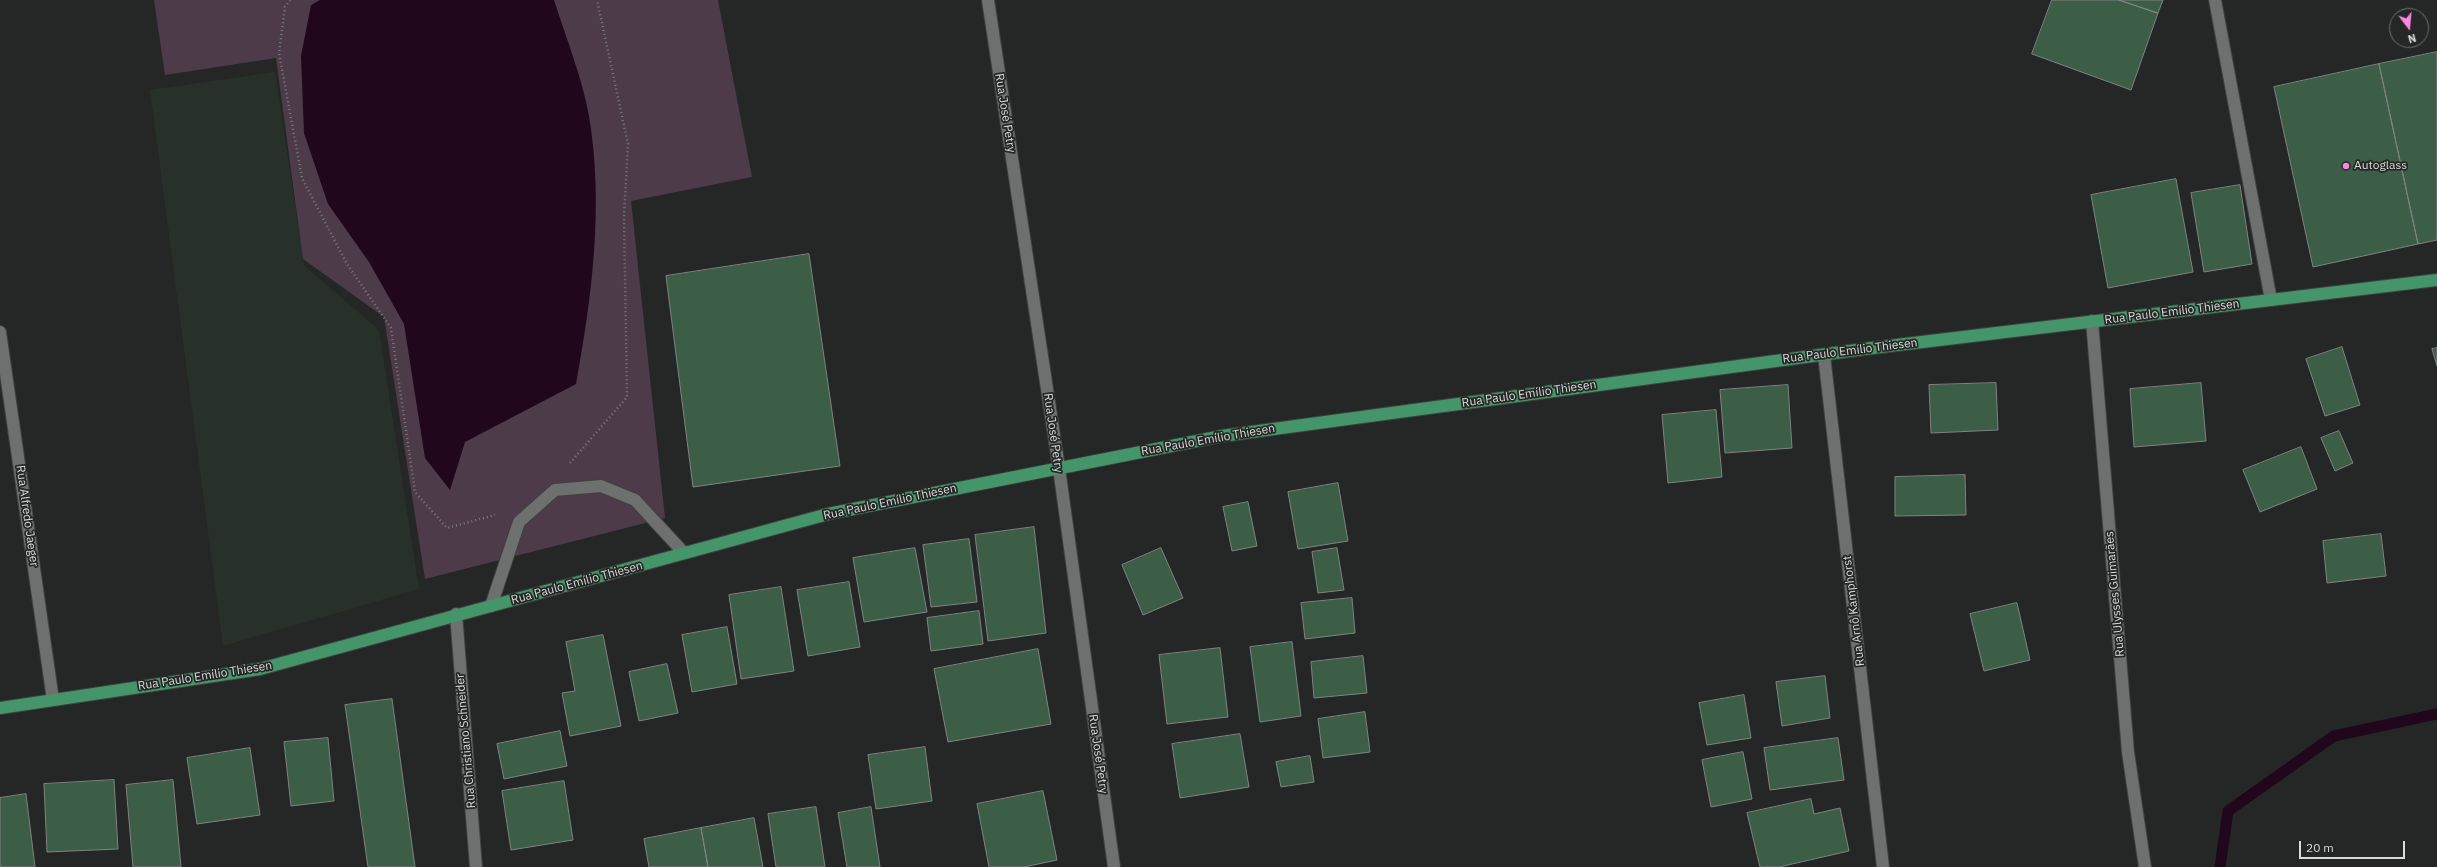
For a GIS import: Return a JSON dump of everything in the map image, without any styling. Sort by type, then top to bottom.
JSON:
[{"type":"main road","name":"Rua Paulo Emílio Thiesen","points":[[0,708],[260,669],[456,614],[491,606],[828,514],[1222,436],[1824,355],[2092,321],[2437,280]]},
{"type":"street","name":"Rua José Petry","points":[[988,0],[1058,468],[1114,867]]},
{"type":"street","points":[[2215,0],[2271,300]]},
{"type":"street","name":"Rua Ulysses Guimarães","points":[[2092,321],[2128,752],[2145,867]]},
{"type":"street","name":"Rua Alfredo Jaeger","points":[[0,332],[53,700]]},
{"type":"street","name":"Rua Arnô Kamphorst","points":[[1824,355],[1883,867]]},
{"type":"street","points":[[491,606],[519,522],[555,490],[600,486],[635,500],[684,553]]},
{"type":"street","name":"Rua Christiano Schneider","points":[[456,614],[476,867]]},
{"type":"path","points":[[290,0],[285,7],[279,52],[302,178],[347,264],[391,328],[415,492],[447,528],[496,514]]},
{"type":"path","points":[[566,467],[627,397],[624,216],[628,144],[597,0]]},
{"type":"shaded area","points":[[154,0],[718,0],[752,177],[631,201],[665,518],[425,579],[384,317],[303,259],[276,58],[165,75]]},
{"type":"shaded area","points":[[320,0],[554,0],[586,101],[596,183],[596,217],[587,318],[576,384],[465,442],[450,490],[425,458],[404,324],[369,262],[328,204],[304,133],[301,56],[311,5]]},
{"type":"shaded area","points":[[275,72],[304,265],[379,330],[419,589],[223,646],[150,90]]},
{"type":"building","points":[[2052,0],[2119,0],[2158,13],[2131,90],[2032,54]]},
{"type":"building","points":[[2119,0],[2163,0],[2158,13]]},
{"type":"building","points":[[2437,52],[2437,240],[2418,244],[2379,64]]},
{"type":"building","name":"Autoglass","points":[[2379,64],[2418,244],[2313,267],[2274,87]]},
{"type":"building","points":[[2176,179],[2193,272],[2108,288],[2091,195]]},
{"type":"building","points":[[2240,185],[2252,264],[2204,272],[2191,193]]},
{"type":"building","points":[[809,254],[840,466],[693,487],[666,276]]},
{"type":"building","points":[[2342,347],[2360,405],[2325,416],[2306,359]]},
{"type":"building","points":[[2437,348],[2437,366],[2432,349]]},
{"type":"building","points":[[1996,383],[1998,430],[1931,433],[1929,385]]},
{"type":"building","points":[[2201,383],[2206,441],[2134,447],[2130,389]]},
{"type":"building","points":[[1788,385],[1792,448],[1725,453],[1720,390]]},
{"type":"building","points":[[1716,410],[1722,477],[1668,483],[1662,415]]},
{"type":"building","points":[[2339,431],[2353,463],[2335,471],[2321,438]]},
{"type":"building","points":[[2301,447],[2317,489],[2260,512],[2243,470]]},
{"type":"building","points":[[1965,475],[1966,515],[1895,516],[1895,477]]},
{"type":"building","points":[[1338,483],[1348,541],[1298,549],[1288,492]]},
{"type":"building","points":[[1248,502],[1257,546],[1232,551],[1223,507]]},
{"type":"building","points":[[1034,527],[1046,633],[988,641],[975,535]]},
{"type":"building","points":[[2381,534],[2386,576],[2327,583],[2323,541]]},
{"type":"building","points":[[969,539],[977,602],[931,607],[923,545]]},
{"type":"building","points":[[915,548],[927,612],[864,622],[853,558]]},
{"type":"building","points":[[1161,548],[1183,598],[1143,615],[1122,565]]},
{"type":"building","points":[[1337,548],[1344,590],[1318,593],[1312,552]]},
{"type":"building","points":[[849,582],[860,647],[808,656],[797,590]]},
{"type":"building","points":[[781,587],[794,671],[741,679],[729,595]]},
{"type":"building","points":[[1352,598],[1355,633],[1305,639],[1301,603]]},
{"type":"building","points":[[2017,603],[2030,660],[1984,671],[1970,614]]},
{"type":"building","points":[[979,611],[983,644],[931,651],[927,618]]},
{"type":"building","points":[[727,627],[737,684],[692,692],[682,635]]},
{"type":"building","points":[[603,635],[621,726],[570,736],[562,693],[575,691],[566,642]]},
{"type":"building","points":[[1292,642],[1301,716],[1260,722],[1250,647]]},
{"type":"building","points":[[1220,648],[1228,717],[1167,724],[1159,655]]},
{"type":"building","points":[[1038,649],[1051,724],[948,742],[934,669]]},
{"type":"building","points":[[1363,656],[1367,693],[1314,698],[1311,662]]},
{"type":"building","points":[[667,664],[678,713],[639,721],[629,672]]},
{"type":"building","points":[[1825,676],[1830,718],[1782,726],[1776,682]]},
{"type":"building","points":[[1744,695],[1751,738],[1707,745],[1699,703]]},
{"type":"building","points":[[392,699],[415,867],[368,867],[345,705]]},
{"type":"building","points":[[1365,712],[1370,752],[1323,758],[1318,719]]},
{"type":"building","points":[[560,731],[567,766],[504,779],[497,744]]},
{"type":"building","points":[[1240,734],[1249,787],[1180,798],[1172,744]]},
{"type":"building","points":[[328,738],[334,801],[291,806],[284,742]]},
{"type":"building","points":[[1838,738],[1844,780],[1770,790],[1764,748]]},
{"type":"building","points":[[925,747],[932,801],[876,809],[868,755]]},
{"type":"building","points":[[250,748],[260,815],[197,824],[187,758]]},
{"type":"building","points":[[1743,752],[1752,799],[1711,807],[1702,760]]},
{"type":"building","points":[[1310,756],[1314,782],[1281,787],[1276,762]]},
{"type":"building","points":[[114,780],[118,849],[47,852],[44,784]]},
{"type":"building","points":[[173,780],[181,867],[133,867],[126,785]]},
{"type":"building","points":[[564,781],[573,840],[511,850],[502,791]]},
{"type":"building","points":[[1043,791],[1057,860],[1024,867],[989,867],[977,804]]},
{"type":"building","points":[[26,794],[35,867],[0,867],[0,798]]},
{"type":"building","points":[[1811,799],[1814,814],[1840,808],[1849,851],[1779,867],[1760,867],[1747,813]]},
{"type":"building","points":[[816,807],[825,867],[776,867],[768,814]]},
{"type":"building","points":[[871,807],[880,867],[847,867],[838,813]]},
{"type":"building","points":[[754,818],[763,867],[708,867],[701,828]]},
{"type":"building","points":[[701,828],[708,867],[649,867],[644,839]]},
{"type":"waterway","points":[[2220,867],[2228,811],[2334,736],[2437,714]]},
{"type":"place","name":"Autoglass","points":[[2346,166]]}]
